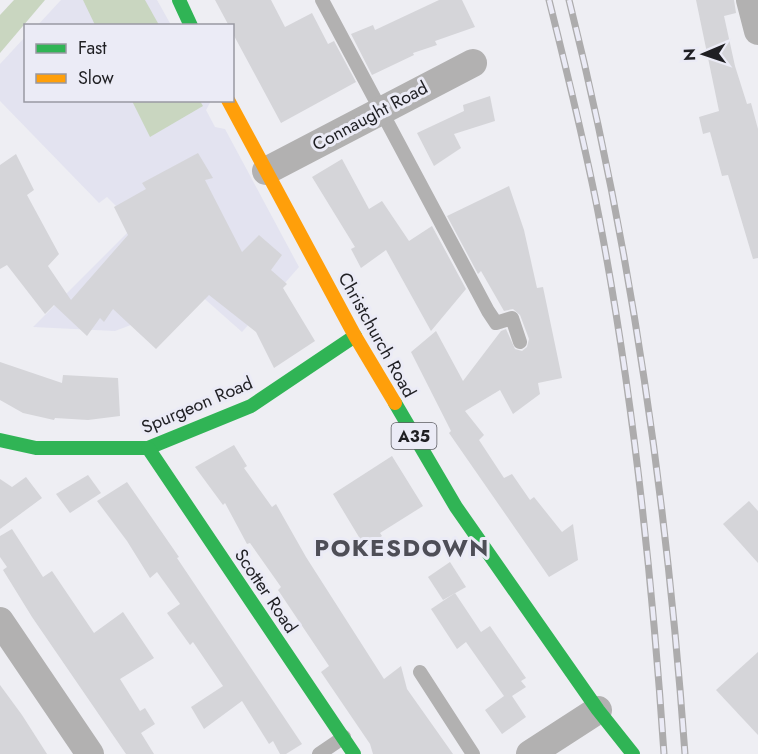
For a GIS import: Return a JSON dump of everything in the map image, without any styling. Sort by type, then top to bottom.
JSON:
[{"type":"main road","points":[[179,0],[190,24]]},
{"type":"main road","name":"Christchurch Road","points":[[229,102],[355,336],[456,507],[598,710],[632,753]]},
{"type":"main road","name":"Spurgeon Road","points":[[0,440],[36,448],[148,448],[250,406],[355,336]]},
{"type":"main road","name":"Scotter Road","points":[[148,448],[354,754]]},
{"type":"street","points":[[750,0],[758,31]]},
{"type":"street","name":"Connaught Road","points":[[266,171],[473,63]]},
{"type":"street","points":[[0,621],[90,754]]},
{"type":"street","points":[[530,754],[598,710]]},
{"type":"lane","points":[[322,0],[379,111],[488,310],[496,323],[512,318],[520,342]]},
{"type":"lane","points":[[420,672],[473,754]]},
{"type":"lane","points":[[319,754],[344,737]]},
{"type":"shaded area","points":[[61,0],[157,0],[170,24],[39,24]]},
{"type":"shaded area","points":[[24,38],[24,102],[210,102],[206,110],[215,127],[225,129],[299,267],[242,332],[198,293],[186,304],[115,331],[33,327],[130,230],[120,210],[107,197],[99,203],[0,101],[0,64]]},
{"type":"green space","points":[[14,0],[45,0],[0,53],[0,15]]},
{"type":"green space","points":[[83,0],[145,0],[158,24],[95,24]]},
{"type":"green space","points":[[132,102],[201,102],[203,106],[150,137]]},
{"type":"building","points":[[215,0],[271,0],[285,27],[312,13],[328,44],[334,41],[356,82],[281,123],[234,36],[234,24],[228,24]]},
{"type":"building","points":[[439,0],[462,0],[475,27],[435,41],[437,45],[413,53],[414,55],[372,75],[351,34],[373,25],[375,30]]},
{"type":"building","points":[[696,0],[734,0],[736,13],[724,16],[735,66],[747,104],[751,103],[758,129],[758,258],[753,259],[728,175],[722,176],[710,132],[703,134],[699,117],[719,111]]},
{"type":"building","points":[[490,96],[495,121],[454,134],[461,148],[434,166],[417,133],[464,111],[463,105]]},
{"type":"building","points":[[198,153],[213,178],[205,180],[242,252],[259,235],[282,255],[271,270],[287,284],[283,288],[315,341],[274,368],[256,332],[209,295],[156,349],[113,309],[104,322],[100,318],[87,336],[54,305],[45,314],[7,265],[0,269],[0,165],[16,154],[34,190],[27,195],[59,254],[48,266],[71,300],[128,235],[114,207],[146,189],[142,183]]},
{"type":"building","points":[[342,159],[369,209],[382,201],[409,241],[432,226],[466,289],[431,331],[386,250],[361,268],[351,249],[355,247],[312,177]]},
{"type":"building","points":[[509,186],[524,230],[537,288],[543,287],[562,378],[538,383],[540,394],[513,414],[500,390],[465,411],[484,435],[479,440],[504,478],[512,474],[530,500],[534,497],[562,532],[573,524],[578,560],[549,577],[449,433],[451,431],[411,352],[436,331],[463,381],[501,331],[506,329],[515,349],[522,351],[527,347],[529,339],[520,315],[513,309],[504,311],[481,271],[478,274],[447,216]]},
{"type":"building","points":[[0,362],[62,383],[63,375],[118,378],[120,416],[88,420],[55,418],[54,420],[23,413],[0,400]]},
{"type":"building","points":[[234,445],[247,466],[244,468],[272,507],[276,504],[306,557],[384,679],[401,666],[407,689],[453,754],[373,754],[370,744],[321,672],[329,666],[278,590],[281,587],[250,543],[247,544],[225,503],[223,505],[195,467]]},
{"type":"building","points":[[392,456],[423,506],[380,533],[382,536],[365,547],[333,494]]},
{"type":"building","points":[[88,475],[101,493],[70,513],[56,494]]},
{"type":"building","points":[[26,477],[42,498],[0,529],[0,479],[12,487]]},
{"type":"building","points":[[127,482],[302,744],[286,754],[280,754],[273,741],[269,744],[242,701],[204,729],[191,707],[223,686],[193,642],[190,645],[167,613],[180,604],[157,572],[150,578],[127,541],[97,501]]},
{"type":"building","points":[[749,501],[758,511],[758,563],[723,524]]},
{"type":"building","points":[[12,529],[43,577],[52,571],[94,633],[123,612],[154,658],[120,679],[140,711],[145,708],[155,724],[141,733],[154,754],[126,754],[32,617],[3,570],[7,567],[0,557],[0,536]]},
{"type":"building","points":[[450,562],[466,587],[443,600],[428,577]]},
{"type":"building","points":[[455,593],[481,632],[490,626],[526,678],[521,681],[526,687],[512,696],[526,717],[502,734],[485,710],[504,696],[466,642],[457,649],[431,609]]},
{"type":"building","points":[[758,652],[758,735],[716,690]]},
{"type":"building","points":[[0,685],[22,715],[47,754],[0,754]]},
{"type":"railway","points":[[549,0],[594,190],[622,350],[640,485],[654,619],[664,754]]},
{"type":"railway","points":[[569,0],[611,186],[643,374],[668,564],[685,754]]},
{"type":"traffic: fast","points":[[179,0],[190,24]]},
{"type":"traffic: fast","points":[[0,440],[36,448],[148,448],[251,406],[355,336]]},
{"type":"traffic: fast","points":[[395,403],[456,507],[598,710],[633,754]]},
{"type":"traffic: fast","points":[[148,448],[354,754]]},
{"type":"traffic: slow","points":[[229,102],[355,336],[395,403]]},
{"type":"district","name":"POKESDOWN","points":[[402,548]]}]
